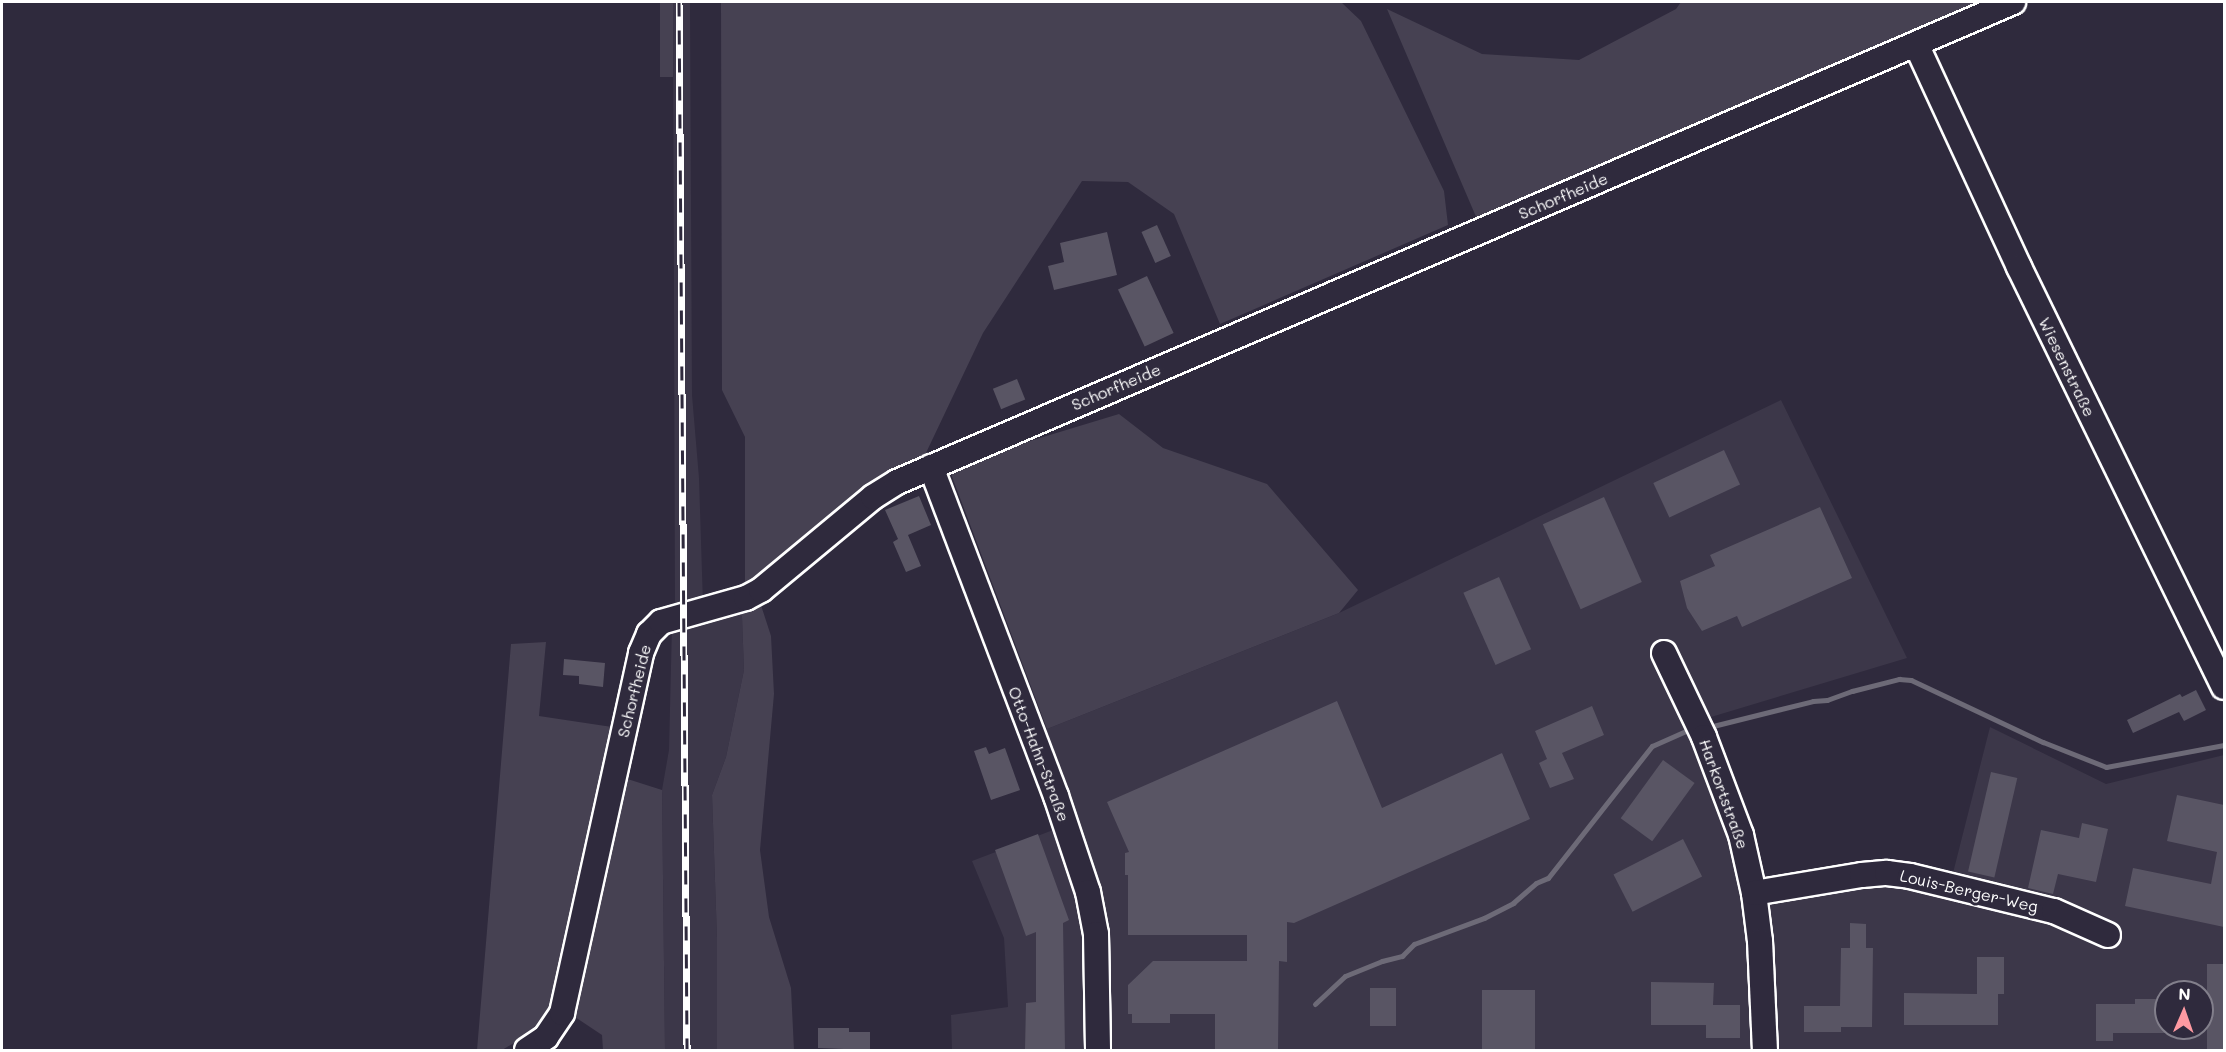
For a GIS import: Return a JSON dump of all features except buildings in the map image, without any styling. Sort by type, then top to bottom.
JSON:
[{"type":"street","name":"Schorfheide","points":[[527,1050],[546,1037],[562,1013],[641,653],[649,634],[661,622],[737,601],[761,590],[873,497],[897,482],[2013,2]]},
{"type":"street","name":"Wiesenstraße","points":[[1916,44],[2019,267],[2224,687]]},
{"type":"street","name":"Otto-Hahn-Straße","points":[[931,467],[1056,796],[1088,892],[1096,934],[1098,1050]]},
{"type":"street","name":"Harkortstraße","points":[[1664,654],[1700,728],[1741,835],[1754,893],[1764,992],[1765,1050]]},
{"type":"street","name":"Louis-Berger-Weg","points":[[1754,893],[1887,873],[1910,876],[2054,910],[2108,936]]},
{"type":"shaded area","points":[[660,2],[673,2],[673,77],[660,77]]},
{"type":"shaded area","points":[[673,2],[690,2],[692,395],[699,478],[703,604],[675,609]]},
{"type":"shaded area","points":[[721,2],[1341,2],[1361,21],[1444,191],[1448,225],[1220,324],[1174,214],[1128,182],[1082,181],[983,333],[925,455],[884,478],[745,587],[745,437],[722,390]]},
{"type":"shaded area","points":[[1681,2],[1978,2],[1477,219],[1387,9],[1482,54],[1579,60],[1676,9]]},
{"type":"shaded area","points":[[1781,400],[1907,658],[1711,717],[1762,879],[1874,860],[1953,873],[1990,727],[2106,784],[2224,755],[2224,1050],[952,1050],[951,1015],[1008,1007],[1004,938],[972,861],[1066,825],[1041,759],[1047,729],[1339,613]]},
{"type":"shaded area","points":[[1119,414],[1163,448],[1267,484],[1358,590],[1339,613],[1047,729],[948,466]]},
{"type":"shaded area","points":[[758,596],[771,636],[774,694],[760,850],[769,917],[791,988],[794,1050],[717,1050],[717,938],[712,795],[726,757],[744,670],[742,617],[737,606]]},
{"type":"shaded area","points":[[737,606],[742,617],[744,670],[726,757],[712,795],[717,938],[717,1050],[665,1050],[662,790],[669,750],[672,624]]},
{"type":"shaded area","points":[[546,642],[539,716],[612,727],[555,1002],[541,1027],[502,1050],[477,1050],[511,644]]},
{"type":"shaded area","points":[[615,775],[662,790],[665,1050],[603,1050],[602,1035],[572,1015]]},
{"type":"waterway","points":[[1713,726],[1813,701],[1827,700],[1899,679],[1911,680],[2043,742],[2106,767],[2224,745]]},
{"type":"waterway","points":[[1315,1004],[1345,976],[1382,961],[1402,956],[1414,944],[1484,918],[1513,903],[1536,883],[1548,878],[1652,746],[1686,731]]},
{"type":"railway","points":[[679,2],[687,1050]]}]
